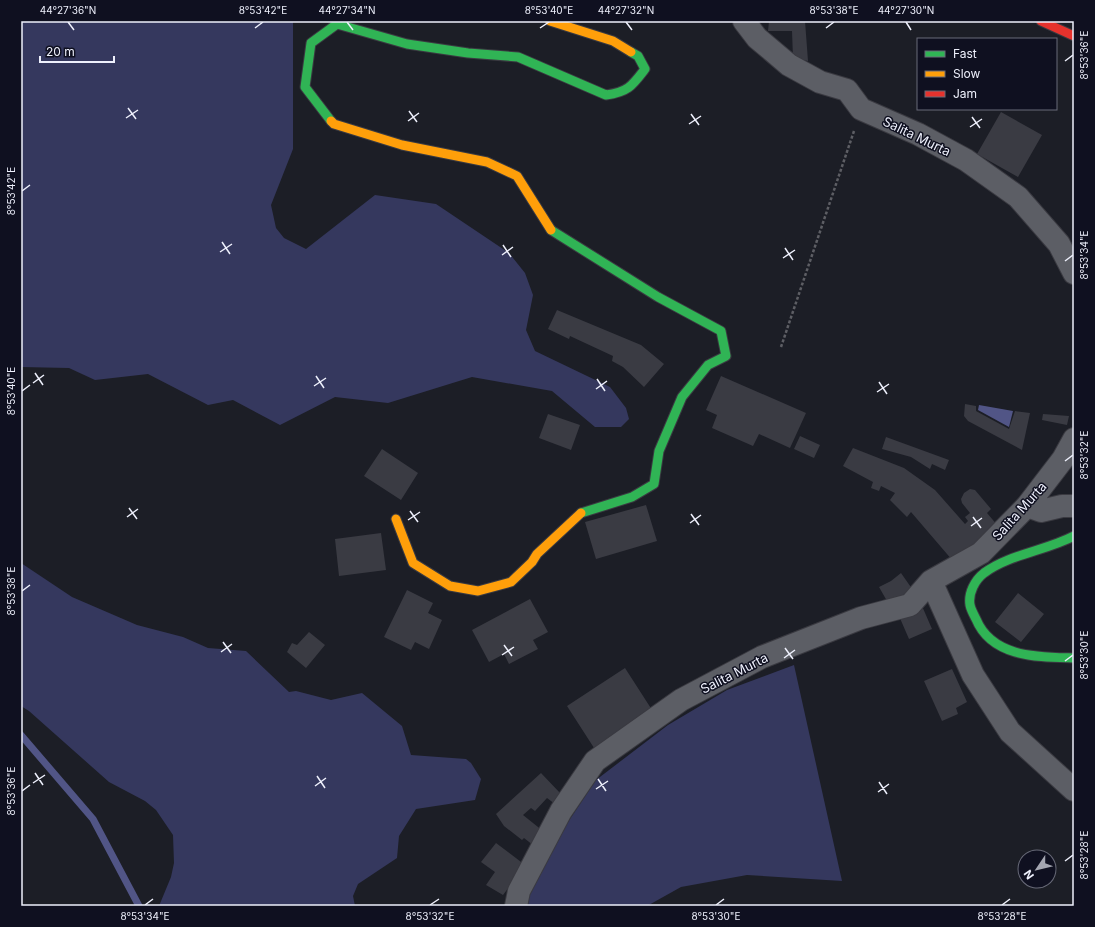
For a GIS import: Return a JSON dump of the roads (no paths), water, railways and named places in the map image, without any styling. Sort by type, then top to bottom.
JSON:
[{"type":"street","points":[[396,519],[413,563],[450,586],[478,591],[511,582],[532,562],[537,554],[581,513],[632,497],[654,484],[659,450],[682,397],[708,365],[726,356],[721,331],[658,297],[552,232],[516,176],[487,162],[402,145],[334,124],[305,87],[311,43],[337,24],[407,44],[468,53],[518,57],[606,95],[621,93],[634,83],[644,69],[638,56],[613,41],[550,21]]},
{"type":"street","name":"Salita Murta","points":[[744,21],[757,38],[789,65],[820,82],[847,90],[861,109],[918,134],[966,160],[1018,197],[1059,244],[1074,273]]},
{"type":"street","points":[[1041,21],[1074,36]]},
{"type":"street","name":"Salita Murta","points":[[516,906],[519,892],[561,811],[595,761],[681,700],[762,657],[861,618],[910,605],[931,581],[980,553],[1027,506],[1064,459],[1074,439]]},
{"type":"street","points":[[1027,506],[1041,511],[1062,506],[1074,506]]},
{"type":"street","points":[[1074,536],[1065,541],[1009,559],[996,565],[983,574],[974,583],[970,605],[979,629],[989,640],[1006,650],[1026,656],[1074,658]]},
{"type":"street","points":[[931,581],[973,675],[1010,732],[1074,790]]},
{"type":"waterway","points":[[21,735],[93,819],[139,906]]}]
